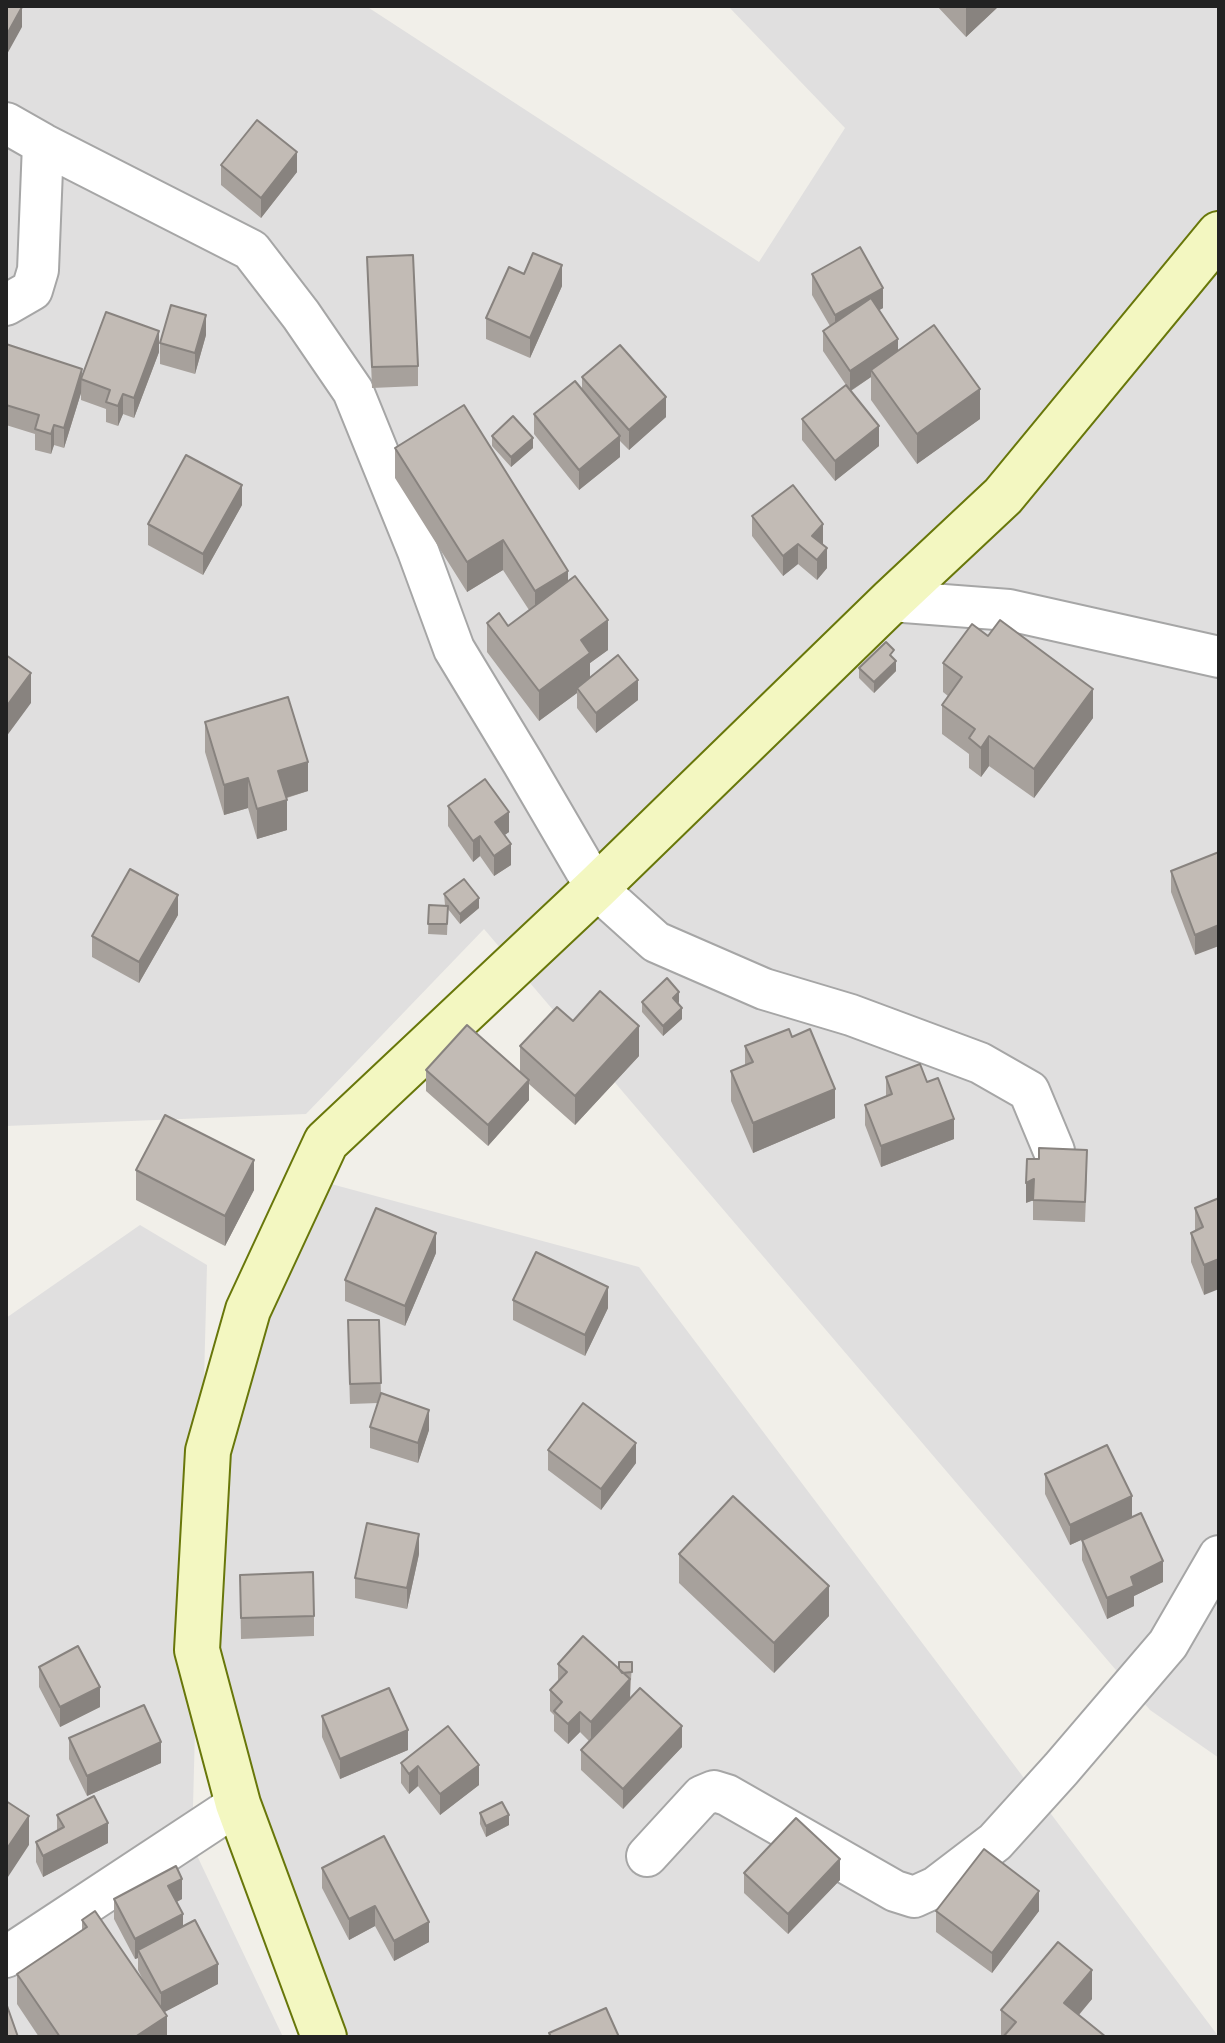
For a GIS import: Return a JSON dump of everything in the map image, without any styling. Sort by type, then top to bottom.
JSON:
[{"type":"main road","points":[[324,2037],[238,1804],[197,1650],[208,1451],[248,1310],[326,1142],[596,888],[1003,496],[1219,234]]},
{"type":"street","points":[[6,123],[251,250],[301,315],[353,391],[454,649],[596,888],[656,942],[764,989],[851,1015],[980,1063],[1029,1091],[1054,1151]]},
{"type":"street","points":[[6,305],[32,290],[38,270],[43,144]]},
{"type":"street","points":[[891,601],[1009,610],[1219,657]]},
{"type":"street","points":[[647,1856],[702,1796],[714,1791],[784,1826],[895,1891],[914,1897],[936,1887],[995,1842],[1168,1644],[1219,1556]]},
{"type":"street","points":[[6,1957],[238,1804]]},
{"type":"shaded area","points":[[6,6],[366,6],[759,262],[845,128],[728,6],[1219,6],[1219,1758],[1150,1710],[484,929],[306,1114],[6,1126]]},
{"type":"shaded area","points":[[320,1181],[639,1267],[1219,2037],[323,2037],[203,1697],[214,1486],[258,1251]]},
{"type":"shaded area","points":[[140,1225],[207,1265],[192,1845],[283,2037],[6,2037],[6,1318]]},
{"type":"building","points":[[6,6],[22,7],[6,36]]},
{"type":"building","points":[[257,120],[297,152],[261,198],[221,165]]},
{"type":"building","points":[[860,247],[883,288],[835,315],[812,274]]},
{"type":"building","points":[[533,253],[562,265],[530,338],[486,318],[509,267],[524,274]]},
{"type":"building","points":[[413,255],[418,366],[372,367],[367,257]]},
{"type":"building","points":[[871,298],[898,339],[850,371],[823,331]]},
{"type":"building","points":[[171,305],[206,315],[195,353],[160,343]]},
{"type":"building","points":[[106,312],[159,331],[134,398],[123,394],[118,406],[106,402],[110,390],[81,379]]},
{"type":"building","points":[[934,325],[980,389],[917,434],[871,370]]},
{"type":"building","points":[[6,344],[82,369],[64,428],[54,425],[51,434],[35,429],[39,415],[6,405]]},
{"type":"building","points":[[620,345],[666,397],[629,430],[582,377]]},
{"type":"building","points":[[575,381],[620,436],[579,470],[534,414]]},
{"type":"building","points":[[846,385],[879,426],[835,461],[802,419]]},
{"type":"building","points":[[464,405],[568,571],[535,591],[503,540],[467,562],[395,448]]},
{"type":"building","points":[[513,416],[533,438],[511,457],[492,436]]},
{"type":"building","points":[[186,455],[242,485],[203,554],[148,524]]},
{"type":"building","points":[[793,485],[823,524],[812,536],[827,548],[817,560],[798,544],[783,556],[752,516]]},
{"type":"building","points":[[575,576],[608,620],[581,640],[590,653],[539,691],[487,623],[499,613],[508,626]]},
{"type":"building","points":[[1000,620],[1093,689],[1034,769],[989,736],[981,748],[969,738],[975,729],[942,705],[962,677],[943,663],[972,624],[988,636]]},
{"type":"building","points":[[886,642],[894,650],[890,655],[896,661],[874,682],[859,668]]},
{"type":"building","points":[[6,655],[31,673],[6,707]]},
{"type":"building","points":[[618,655],[638,680],[596,713],[577,688]]},
{"type":"building","points":[[288,697],[308,762],[278,771],[287,800],[257,809],[248,778],[224,785],[205,722]]},
{"type":"building","points":[[485,779],[509,812],[495,822],[511,844],[494,856],[480,836],[473,841],[448,806]]},
{"type":"building","points":[[1219,852],[1219,925],[1195,935],[1171,871]]},
{"type":"building","points":[[130,869],[178,895],[139,962],[92,936]]},
{"type":"building","points":[[464,879],[479,898],[460,914],[444,894]]},
{"type":"building","points":[[429,905],[448,906],[447,924],[428,924]]},
{"type":"building","points":[[667,978],[679,992],[673,998],[682,1008],[663,1026],[642,1002]]},
{"type":"building","points":[[600,991],[639,1026],[575,1096],[520,1046],[557,1007],[573,1021]]},
{"type":"building","points":[[467,1025],[529,1080],[488,1125],[426,1070]]},
{"type":"building","points":[[789,1029],[792,1037],[810,1029],[835,1089],[753,1123],[731,1071],[753,1062],[745,1046]]},
{"type":"building","points":[[920,1064],[927,1082],[938,1078],[954,1119],[881,1146],[865,1105],[892,1094],[886,1077]]},
{"type":"building","points":[[165,1115],[254,1160],[225,1216],[136,1170]]},
{"type":"building","points":[[1039,1148],[1087,1150],[1085,1202],[1033,1200],[1034,1179],[1026,1183],[1027,1159],[1039,1159]]},
{"type":"building","points":[[1219,1198],[1219,1259],[1204,1265],[1191,1233],[1203,1227],[1195,1208]]},
{"type":"building","points":[[376,1208],[436,1233],[405,1306],[345,1280]]},
{"type":"building","points":[[536,1252],[608,1287],[585,1335],[513,1300]]},
{"type":"building","points":[[348,1320],[379,1320],[381,1383],[350,1384]]},
{"type":"building","points":[[381,1393],[429,1410],[418,1443],[370,1427]]},
{"type":"building","points":[[583,1403],[636,1443],[601,1489],[548,1450]]},
{"type":"building","points":[[1107,1445],[1132,1496],[1070,1525],[1045,1474]]},
{"type":"building","points":[[733,1496],[829,1586],[774,1643],[679,1554]]},
{"type":"building","points":[[1141,1513],[1163,1561],[1131,1577],[1134,1586],[1107,1598],[1082,1540]]},
{"type":"building","points":[[367,1523],[419,1534],[407,1588],[355,1578]]},
{"type":"building","points":[[313,1572],[314,1616],[241,1618],[240,1575]]},
{"type":"building","points":[[583,1636],[630,1679],[591,1722],[580,1712],[568,1724],[554,1711],[562,1702],[550,1690],[567,1672],[558,1664]]},
{"type":"building","points":[[78,1646],[100,1687],[60,1707],[39,1667]]},
{"type":"building","points":[[619,1662],[632,1662],[632,1672],[622,1673]]},
{"type":"building","points":[[389,1688],[408,1730],[340,1759],[322,1716]]},
{"type":"building","points":[[640,1688],[682,1726],[623,1789],[581,1750]]},
{"type":"building","points":[[144,1705],[161,1742],[87,1776],[69,1738]]},
{"type":"building","points":[[448,1726],[479,1765],[440,1794],[418,1766],[409,1774],[401,1763]]},
{"type":"building","points":[[94,1796],[108,1823],[43,1856],[36,1842],[64,1827],[57,1815]]},
{"type":"building","points":[[6,1801],[29,1816],[6,1850]]},
{"type":"building","points":[[502,1802],[509,1815],[486,1826],[480,1813]]},
{"type":"building","points":[[796,1818],[840,1859],[788,1914],[744,1873]]},
{"type":"building","points":[[384,1836],[429,1922],[394,1941],[375,1906],[349,1919],[322,1868]]},
{"type":"building","points":[[984,1849],[1039,1891],[992,1953],[936,1911]]},
{"type":"building","points":[[176,1866],[182,1879],[168,1886],[183,1914],[135,1939],[114,1899]]},
{"type":"building","points":[[95,1911],[167,2016],[135,2037],[60,2037],[17,1974],[87,1927],[82,1920]]},
{"type":"building","points":[[195,1920],[218,1964],[161,1993],[138,1950]]},
{"type":"building","points":[[1058,1942],[1092,1970],[1064,2003],[1106,2037],[1003,2037],[1016,2022],[1001,2010]]},
{"type":"building","points":[[6,2003],[18,2037],[6,2037]]},
{"type":"building","points":[[606,2008],[619,2037],[551,2037],[549,2033]]}]
